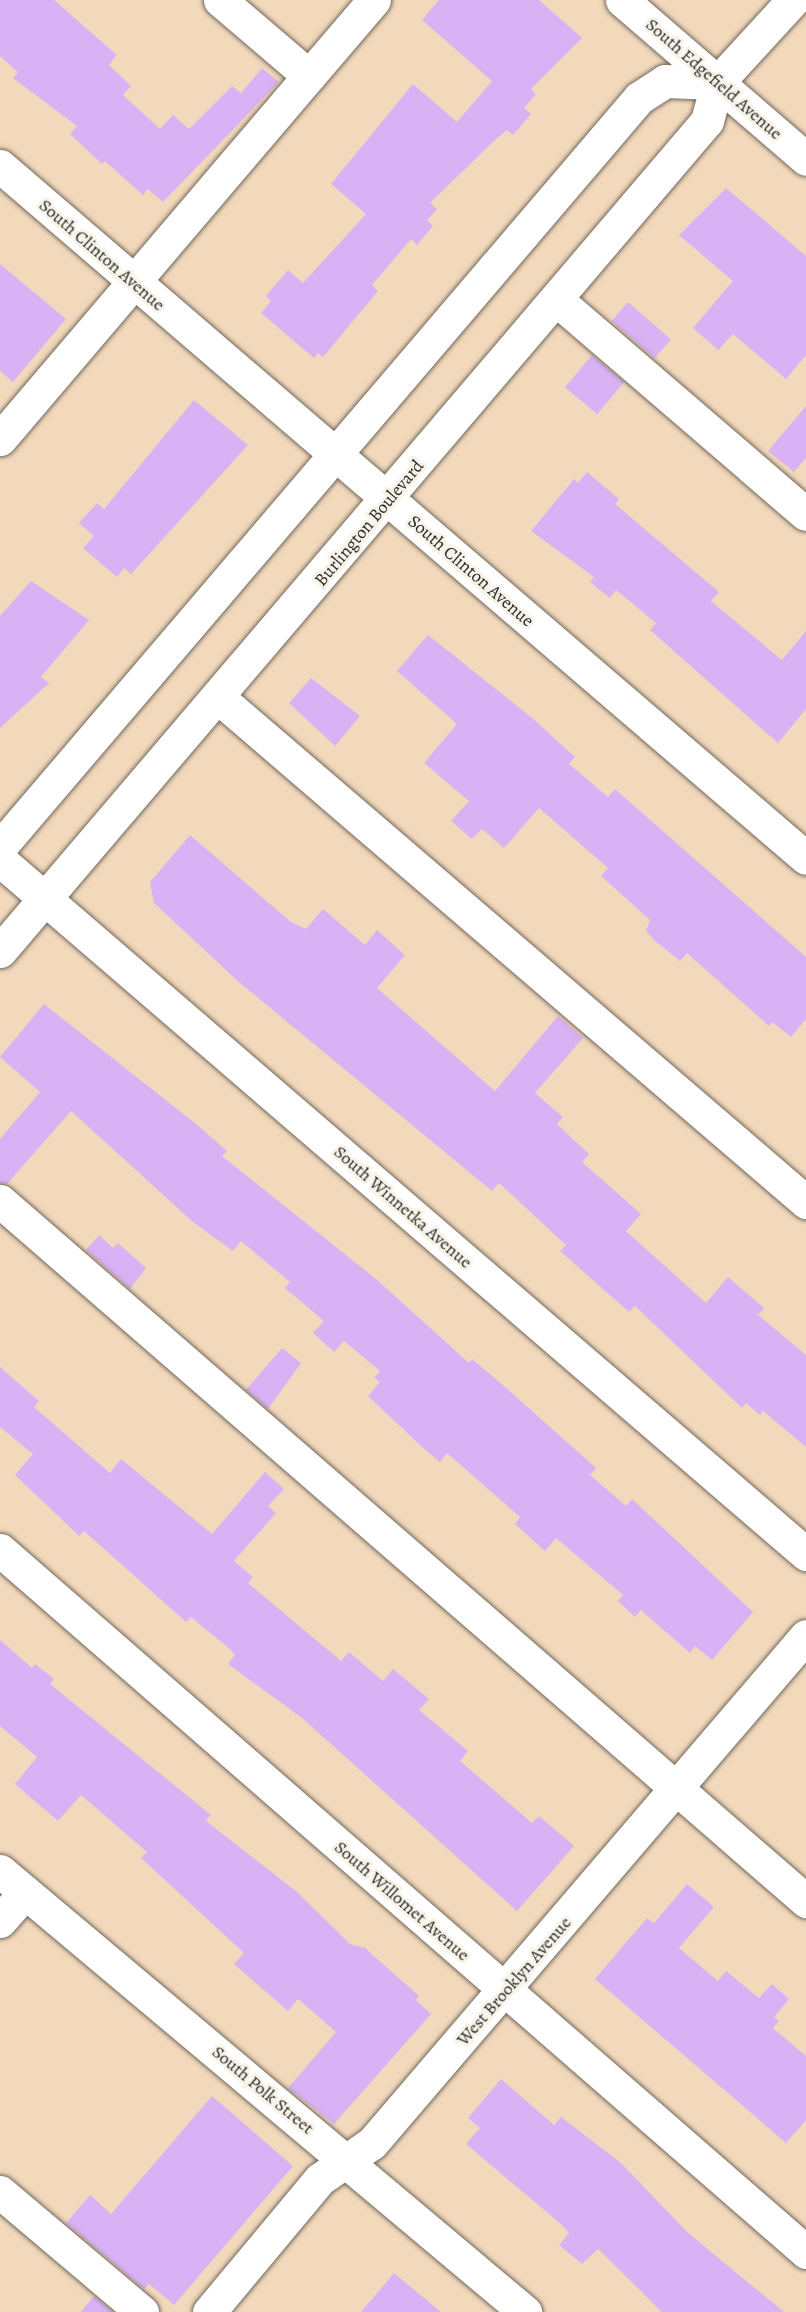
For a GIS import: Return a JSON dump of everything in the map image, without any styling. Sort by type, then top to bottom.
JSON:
[{"type":"street","points":[[220,0],[309,76]]},
{"type":"street","points":[[0,439],[374,0]]},
{"type":"street","name":"South Edgefield Avenue","points":[[622,0],[806,159]]},
{"type":"street","name":"Burlington Boulevard","points":[[0,951],[389,500],[707,121],[717,83],[794,0]]},
{"type":"street","points":[[0,847],[639,98],[665,81],[717,83]]},
{"type":"street","name":"South Clinton Avenue","points":[[0,166],[806,858]]},
{"type":"street","points":[[557,300],[806,514]]},
{"type":"street","points":[[219,698],[806,1202]]},
{"type":"street","name":"South Winnetka Avenue","points":[[0,860],[806,1554]]},
{"type":"street","points":[[0,1201],[806,1901]]},
{"type":"street","name":"South Willomet Avenue","points":[[0,1550],[806,2252]]},
{"type":"street","name":"West Brooklyn Avenue","points":[[209,2312],[320,2179],[372,2143],[505,1992],[806,1636]]},
{"type":"street","name":"South Polk Street","points":[[0,1871],[346,2159],[525,2312]]},
{"type":"street","points":[[0,1922],[25,1892]]},
{"type":"street","points":[[0,2192],[142,2312]]},
{"type":"building","points":[[0,0],[54,0],[117,55],[109,65],[131,86],[123,95],[160,129],[173,115],[189,129],[232,86],[241,93],[262,68],[279,82],[163,202],[148,189],[143,195],[105,161],[102,164],[70,134],[77,126],[13,78],[18,72],[0,56]]},
{"type":"building","points":[[439,0],[539,0],[582,38],[531,89],[536,94],[524,108],[531,114],[513,135],[507,130],[430,203],[437,209],[427,220],[433,226],[417,245],[411,239],[372,285],[378,291],[323,357],[318,353],[314,358],[261,313],[271,301],[266,296],[288,270],[303,283],[366,214],[331,184],[413,84],[457,122],[492,81],[422,20]]},
{"type":"building","points":[[726,188],[806,256],[806,355],[786,379],[733,334],[718,350],[693,328],[733,281],[679,235]]},
{"type":"building","points":[[0,264],[66,319],[13,382],[0,371]]},
{"type":"building","points":[[628,302],[671,339],[655,358],[612,321]]},
{"type":"building","points":[[592,355],[624,382],[597,414],[565,387]]},
{"type":"building","points":[[194,400],[248,445],[131,574],[124,568],[117,577],[83,548],[94,536],[79,523],[97,503],[104,509]]},
{"type":"building","points":[[806,406],[806,458],[794,472],[768,451]]},
{"type":"building","points":[[587,472],[619,499],[615,504],[719,592],[711,601],[782,660],[806,631],[806,709],[778,743],[650,630],[656,623],[616,590],[610,598],[590,582],[594,577],[531,531],[574,479],[578,483]]},
{"type":"building","points":[[31,581],[89,620],[41,677],[49,683],[0,728],[0,616]]},
{"type":"building","points":[[428,635],[531,717],[575,757],[569,764],[608,797],[615,789],[806,957],[806,1019],[791,1037],[772,1022],[769,1026],[687,953],[680,961],[655,941],[646,931],[650,920],[601,876],[608,868],[539,808],[504,848],[482,829],[472,839],[451,821],[469,801],[424,763],[457,724],[397,671]]},
{"type":"building","points":[[311,678],[360,716],[335,746],[289,703]]},
{"type":"building","points":[[190,835],[291,922],[306,929],[323,909],[365,945],[377,930],[405,955],[377,988],[495,1091],[558,1016],[583,1038],[535,1093],[563,1117],[557,1124],[589,1154],[582,1162],[641,1214],[626,1231],[706,1303],[728,1277],[764,1308],[758,1315],[806,1355],[806,1447],[763,1411],[760,1415],[746,1403],[742,1408],[635,1306],[629,1312],[560,1251],[566,1245],[499,1183],[492,1191],[240,983],[154,903],[150,882]]},
{"type":"building","points":[[44,1004],[196,1124],[227,1151],[222,1156],[376,1279],[469,1363],[472,1359],[504,1386],[596,1468],[590,1475],[626,1506],[632,1499],[753,1612],[712,1660],[695,1646],[690,1653],[641,1610],[635,1617],[618,1601],[623,1595],[556,1538],[545,1551],[515,1524],[520,1517],[447,1453],[440,1462],[421,1446],[368,1396],[380,1382],[374,1378],[380,1371],[344,1341],[334,1352],[313,1333],[324,1321],[285,1288],[290,1282],[241,1241],[233,1251],[193,1222],[71,1111],[7,1184],[0,1183],[0,1139],[40,1092],[0,1057]]},
{"type":"building","points":[[99,1235],[113,1248],[118,1243],[146,1268],[130,1289],[86,1250]]},
{"type":"building","points":[[282,1348],[301,1363],[268,1409],[246,1390]]},
{"type":"building","points":[[0,1367],[39,1401],[34,1407],[110,1473],[121,1459],[212,1534],[265,1472],[284,1489],[268,1506],[276,1513],[234,1561],[253,1577],[248,1583],[341,1661],[349,1652],[383,1681],[393,1669],[429,1699],[419,1710],[468,1751],[460,1761],[532,1823],[539,1816],[574,1846],[517,1911],[302,1718],[228,1664],[235,1655],[231,1650],[191,1617],[186,1622],[84,1531],[79,1536],[15,1475],[33,1454],[0,1427]]},
{"type":"building","points":[[0,1640],[32,1668],[35,1664],[54,1679],[50,1684],[211,1815],[206,1821],[297,1892],[350,1944],[365,1948],[419,1996],[416,2000],[431,2014],[334,2124],[288,2088],[336,2032],[298,1999],[288,2011],[234,1964],[244,1953],[141,1858],[147,1852],[81,1795],[58,1821],[15,1784],[37,1757],[0,1726]]},
{"type":"building","points":[[687,1884],[714,1907],[679,1948],[718,1981],[726,1971],[759,1998],[772,1984],[789,1999],[774,2017],[779,2021],[773,2028],[806,2056],[806,2120],[786,2143],[595,1979],[647,1918],[654,1923]]},
{"type":"building","points":[[501,2079],[554,2125],[561,2117],[621,2163],[687,2232],[784,2312],[662,2312],[598,2249],[582,2264],[559,2245],[569,2233],[562,2225],[466,2144],[480,2128],[468,2118]]},
{"type":"building","points":[[212,2096],[293,2166],[174,2305],[149,2284],[144,2289],[66,2223],[90,2195],[111,2214]]},
{"type":"building","points":[[394,2273],[441,2312],[361,2312]]},
{"type":"building","points":[[94,2296],[113,2312],[81,2312]]}]
